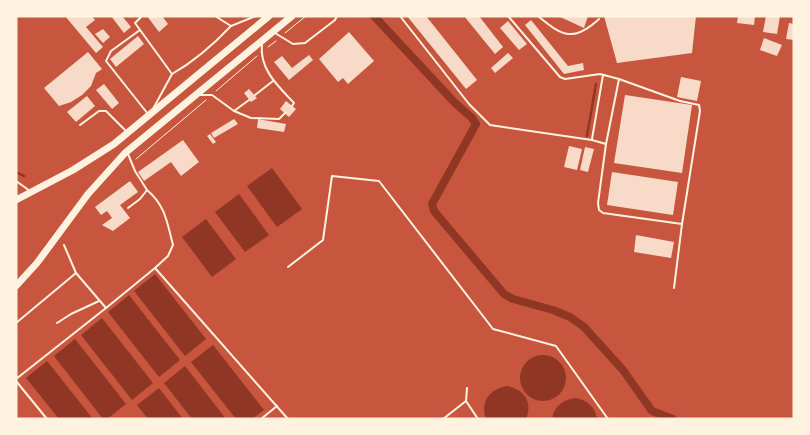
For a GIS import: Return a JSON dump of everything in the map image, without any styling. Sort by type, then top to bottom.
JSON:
[{"type":"highway","points":[[16,200],[74,170],[114,144],[269,16]]},
{"type":"highway","points":[[16,286],[37,263],[88,194],[126,152],[292,16]]},
{"type":"highway","points":[[218,58],[227,69]]},
{"type":"lane","points":[[142,16],[135,22],[172,74]]},
{"type":"lane","points":[[215,16],[231,26]]},
{"type":"lane","points":[[140,30],[111,51],[106,61],[149,114],[172,74],[184,67],[222,36],[231,26],[256,16]]},
{"type":"lane","points":[[273,32],[293,44],[305,43],[335,20],[336,16]]},
{"type":"lane","points":[[400,16],[469,104],[490,126],[592,140],[606,144]]},
{"type":"lane","points":[[508,16],[560,77],[603,75],[680,101],[699,105],[700,111],[674,288]]},
{"type":"lane","points":[[538,16],[556,30],[570,34],[580,33],[600,19]]},
{"type":"lane","points":[[263,40],[261,53],[263,62],[274,81],[294,103],[292,106]]},
{"type":"lane","points":[[592,140],[603,75]]},
{"type":"lane","points":[[618,79],[606,144],[598,203],[599,210],[603,213],[682,224]]},
{"type":"lane","points":[[255,95],[274,81]]},
{"type":"lane","points":[[195,96],[212,95],[234,111],[251,118],[279,119],[285,113]]},
{"type":"lane","points":[[234,111],[248,100]]},
{"type":"lane","points":[[80,125],[99,111],[106,111],[127,132]]},
{"type":"lane","points":[[47,419],[16,380],[155,268],[168,256],[173,245],[164,211],[156,198],[147,190],[126,152]]},
{"type":"lane","points":[[288,267],[323,240],[332,176],[379,181],[493,329],[556,346],[608,419]]},
{"type":"lane","points":[[16,180],[31,192]]},
{"type":"lane","points":[[128,208],[140,199],[147,190]]},
{"type":"lane","points":[[64,245],[76,273],[106,308]]},
{"type":"lane","points":[[155,268],[288,419]]},
{"type":"lane","points":[[16,323],[76,273]]},
{"type":"lane","points":[[57,323],[71,314],[99,302]]},
{"type":"lane","points":[[466,388],[466,401],[478,419]]},
{"type":"lane","points":[[443,419],[466,401]]},
{"type":"lane","points":[[261,419],[277,406]]},
{"type":"path","points":[[132,163],[306,16]]},
{"type":"shaded area","points":[[272,168],[302,209],[277,227],[247,186]]},
{"type":"shaded area","points":[[239,194],[269,235],[245,252],[215,212]]},
{"type":"shaded area","points":[[206,219],[236,259],[212,277],[182,237]]},
{"type":"shaded area","points":[[155,274],[206,339],[185,356],[134,291]]},
{"type":"shaded area","points":[[129,295],[180,360],[159,377],[108,312]]},
{"type":"shaded area","points":[[102,318],[153,383],[132,400],[81,335]]},
{"type":"shaded area","points":[[75,339],[126,404],[107,419],[103,419],[54,356]]},
{"type":"shaded area","points":[[213,345],[264,410],[252,419],[236,419],[191,362]]},
{"type":"shaded area","points":[[543,355],[556,359],[562,365],[566,378],[562,391],[556,397],[543,401],[530,397],[524,391],[520,378],[524,365],[530,359]]},
{"type":"shaded area","points":[[47,361],[93,419],[59,419],[26,378]]},
{"type":"shaded area","points":[[185,366],[226,419],[192,419],[164,383]]},
{"type":"shaded area","points":[[507,386],[518,390],[526,397],[528,413],[526,419],[486,419],[484,407],[487,397],[495,390]]},
{"type":"shaded area","points":[[159,388],[183,419],[148,419],[137,405]]},
{"type":"shaded area","points":[[575,398],[590,404],[597,419],[552,419],[560,404]]},
{"type":"building","points":[[65,16],[92,16],[95,20],[86,27],[103,47],[96,53]]},
{"type":"building","points":[[111,16],[122,16],[131,27],[124,33]]},
{"type":"building","points":[[147,16],[162,16],[168,24],[159,32]]},
{"type":"building","points":[[407,16],[426,16],[477,80],[466,89]]},
{"type":"building","points":[[464,16],[479,16],[503,47],[495,54]]},
{"type":"building","points":[[558,16],[588,16],[584,28]]},
{"type":"building","points":[[604,16],[696,16],[692,53],[617,63]]},
{"type":"building","points":[[738,16],[755,16],[754,25],[737,23]]},
{"type":"building","points":[[766,16],[780,16],[777,34],[763,32]]},
{"type":"building","points":[[531,20],[568,66],[583,63],[584,70],[564,74],[525,25]]},
{"type":"building","points":[[508,21],[527,44],[519,50],[500,28]]},
{"type":"building","points":[[789,23],[794,24],[794,40],[786,39]]},
{"type":"building","points":[[103,29],[110,37],[103,43],[95,34]]},
{"type":"building","points":[[349,32],[374,61],[348,84],[343,78],[338,82],[319,59]]},
{"type":"building","points":[[138,36],[144,44],[116,67],[110,59]]},
{"type":"building","points":[[764,38],[782,45],[777,56],[760,50]]},
{"type":"building","points":[[88,52],[102,69],[96,73],[91,86],[82,95],[71,102],[59,106],[44,88]]},
{"type":"building","points":[[508,53],[513,58],[495,73],[491,68]]},
{"type":"building","points":[[309,55],[313,60],[289,80],[274,62],[282,56],[292,68]]},
{"type":"building","points":[[681,77],[701,81],[697,101],[677,97]]},
{"type":"building","points":[[104,84],[119,103],[112,109],[96,90]]},
{"type":"building","points":[[249,89],[257,98],[251,102],[244,93]]},
{"type":"building","points":[[625,95],[692,105],[682,173],[614,163]]},
{"type":"building","points":[[87,96],[95,106],[76,122],[67,112]]},
{"type":"building","points":[[286,101],[296,109],[289,117],[280,109]]},
{"type":"building","points":[[234,119],[238,124],[214,138],[211,133]]},
{"type":"building","points":[[258,119],[286,124],[284,132],[257,128]]},
{"type":"building","points":[[210,134],[216,142],[213,144],[207,136]]},
{"type":"building","points":[[183,140],[199,162],[181,176],[171,162],[144,181],[138,172]]},
{"type":"building","points":[[569,146],[582,149],[577,170],[564,167]]},
{"type":"building","points":[[585,147],[594,149],[588,172],[580,170]]},
{"type":"building","points":[[612,172],[678,182],[673,215],[607,205]]},
{"type":"building","points":[[130,181],[138,192],[120,205],[130,218],[113,231],[102,225],[112,218],[107,211],[101,215],[95,207]]},
{"type":"building","points":[[636,235],[674,242],[671,258],[634,252]]},
{"type":"waterway","points":[[374,16],[476,124],[432,204],[434,211],[504,294],[513,299],[553,310],[570,317],[584,327],[623,370],[652,411],[673,419]]},
{"type":"waterway","points":[[587,136],[596,84]]},
{"type":"waterway","points":[[16,172],[24,176]]}]
